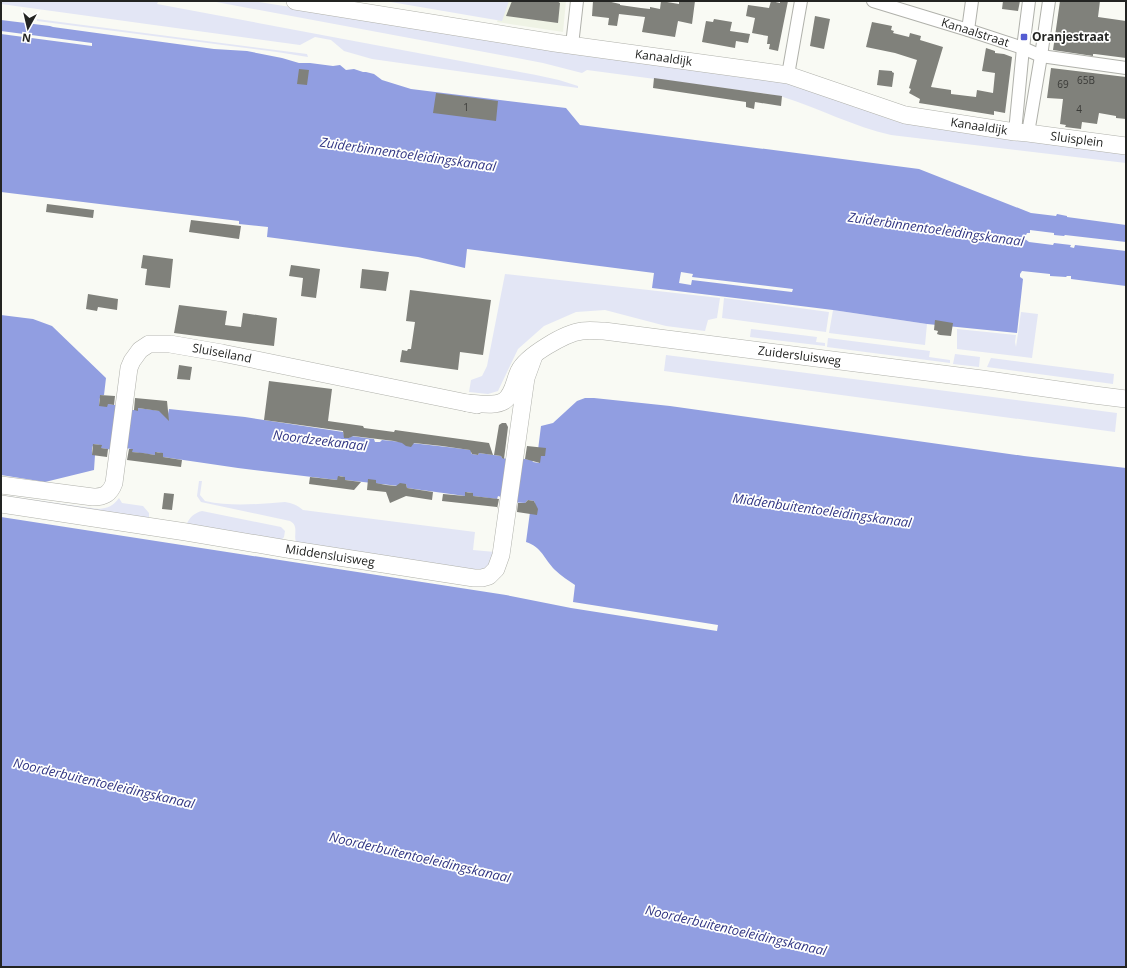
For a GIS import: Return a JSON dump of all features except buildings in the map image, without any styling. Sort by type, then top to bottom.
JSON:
[{"type":"street","name":"Kanaaldijk","points":[[295,1],[572,45],[788,76],[905,115],[1022,133]]},
{"type":"street","points":[[572,45],[577,1]]},
{"type":"street","points":[[788,76],[801,1]]},
{"type":"street","name":"Kanaalstraat","points":[[873,1],[1023,48],[1041,56],[1126,68]]},
{"type":"street","points":[[968,30],[972,1]]},
{"type":"street","points":[[1022,133],[1023,48],[1029,1]]},
{"type":"street","points":[[1022,133],[1038,71],[1049,1]]},
{"type":"street","name":"Sluisplein","points":[[1022,133],[1126,146]]},
{"type":"street","name":"Zuidersluisweg","points":[[517,404],[534,356],[560,338],[581,331],[604,331],[975,378],[1126,399]]},
{"type":"street","name":"Sluiseiland","points":[[1,485],[93,497],[104,496],[108,493],[114,483],[129,368],[140,350],[150,344],[170,344],[222,353],[496,409],[512,411],[517,404]]},
{"type":"street","name":"Middensluisweg","points":[[1,504],[474,578],[482,578],[489,576],[496,569],[501,555],[516,443],[521,419],[517,404]]},
{"type":"shaded area","points":[[1,1],[156,1],[158,2],[157,4],[536,75],[559,80],[578,86],[578,88],[372,59],[344,51],[331,40],[315,37],[300,45],[1,4]]},
{"type":"shaded area","points":[[211,1],[253,1],[577,52],[798,84],[898,122],[938,129],[1120,153],[1126,155],[1126,163],[891,135],[877,132],[796,101],[775,95],[587,70],[582,73],[543,63]]},
{"type":"shaded area","points":[[385,1],[509,1],[502,21]]},
{"type":"shaded area","points":[[505,1],[566,1],[563,32],[497,22]]},
{"type":"shaded area","points":[[37,19],[307,54],[308,57],[37,21]]},
{"type":"shaded area","points":[[505,274],[720,298],[717,318],[708,320],[705,331],[666,326],[605,310],[576,312],[544,326],[518,349],[498,391],[488,394],[469,392],[471,380],[482,376],[487,366]]},
{"type":"shaded area","points":[[724,298],[829,312],[826,332],[722,318]]},
{"type":"shaded area","points":[[833,310],[927,324],[925,345],[829,333]]},
{"type":"shaded area","points":[[1021,312],[1038,314],[1032,358],[957,349],[957,329],[1016,335],[1016,347]]},
{"type":"shaded area","points":[[751,329],[817,337],[816,342],[825,343],[825,346],[750,337]]},
{"type":"shaded area","points":[[828,338],[930,351],[929,357],[950,360],[950,363],[827,347]]},
{"type":"shaded area","points":[[955,354],[980,357],[979,367],[953,364]]},
{"type":"shaded area","points":[[666,355],[1117,413],[1115,432],[664,371]]},
{"type":"shaded area","points":[[991,358],[1114,374],[1113,384],[987,367]]},
{"type":"shaded area","points":[[199,481],[202,481],[200,495],[205,501],[215,503],[255,504],[285,502],[294,504],[303,510],[475,532],[473,550],[495,552],[494,559],[482,571],[297,544],[295,538],[295,526],[290,521],[201,502],[197,496]]},
{"type":"shaded area","points":[[1,495],[99,509],[110,506],[119,498],[122,503],[143,506],[149,513],[149,519],[186,525],[192,516],[202,511],[281,527],[285,531],[284,537],[281,541],[1,499]]},
{"type":"water","name":"Zuiderbinnentoeleidingskanaal","points":[[1,20],[214,49],[247,51],[299,63],[333,66],[340,65],[346,70],[354,69],[374,74],[382,80],[411,89],[566,108],[580,125],[919,169],[1031,213],[1056,216],[1057,214],[1067,217],[1126,225],[1126,242],[1054,235],[1054,233],[1030,230],[1030,233],[1027,233],[1025,239],[1029,242],[1053,245],[1054,243],[1071,245],[1070,247],[1074,248],[1075,245],[1126,251],[1126,286],[1071,279],[1071,276],[1050,276],[1050,274],[1022,271],[1020,274],[1020,277],[1023,279],[1017,333],[927,324],[833,310],[652,288],[654,273],[467,249],[465,268],[418,257],[267,237],[268,227],[239,224],[239,221],[1,192]]},
{"type":"water","points":[[1,315],[33,319],[52,326],[106,378],[104,395],[101,395],[99,400],[100,406],[108,404],[130,407],[132,410],[136,410],[138,408],[161,411],[168,414],[169,409],[245,417],[343,432],[345,438],[349,438],[351,436],[374,439],[375,442],[380,442],[382,440],[471,450],[472,454],[478,455],[479,453],[501,456],[502,458],[508,459],[510,457],[532,460],[533,462],[539,463],[538,450],[541,426],[553,423],[577,401],[585,398],[594,398],[670,406],[1024,456],[1126,468],[1126,967],[1,967],[1,517],[506,595],[571,608],[717,631],[718,625],[573,602],[575,585],[555,570],[536,547],[526,542],[530,512],[534,512],[534,501],[528,500],[525,503],[511,502],[498,496],[497,499],[473,496],[472,493],[467,492],[465,496],[407,488],[406,484],[399,486],[345,480],[344,477],[340,476],[337,480],[238,468],[163,457],[161,453],[157,452],[155,455],[132,452],[131,449],[126,448],[113,450],[101,448],[100,445],[94,444],[92,451],[93,455],[95,455],[94,470],[45,482],[1,475]]},
{"type":"pier","points":[[1,31],[92,43],[92,46],[1,34]]},
{"type":"pier","points":[[681,272],[693,274],[692,277],[793,289],[792,292],[692,280],[691,285],[679,283]]},
{"type":"place","name":"Oranjestraat","points":[[1024,37]]},
{"type":"water label","name":"Noordzeekanaal","points":[[320,440]]},
{"type":"water label","name":"Middenbuitentoeleidingskanaal","points":[[822,510]]},
{"type":"water label","name":"Noorderbuitentoeleidingskanaal","points":[[104,783]]},
{"type":"water label","name":"Noorderbuitentoeleidingskanaal","points":[[420,857]]},
{"type":"water label","name":"Noorderbuitentoeleidingskanaal","points":[[736,930]]}]
